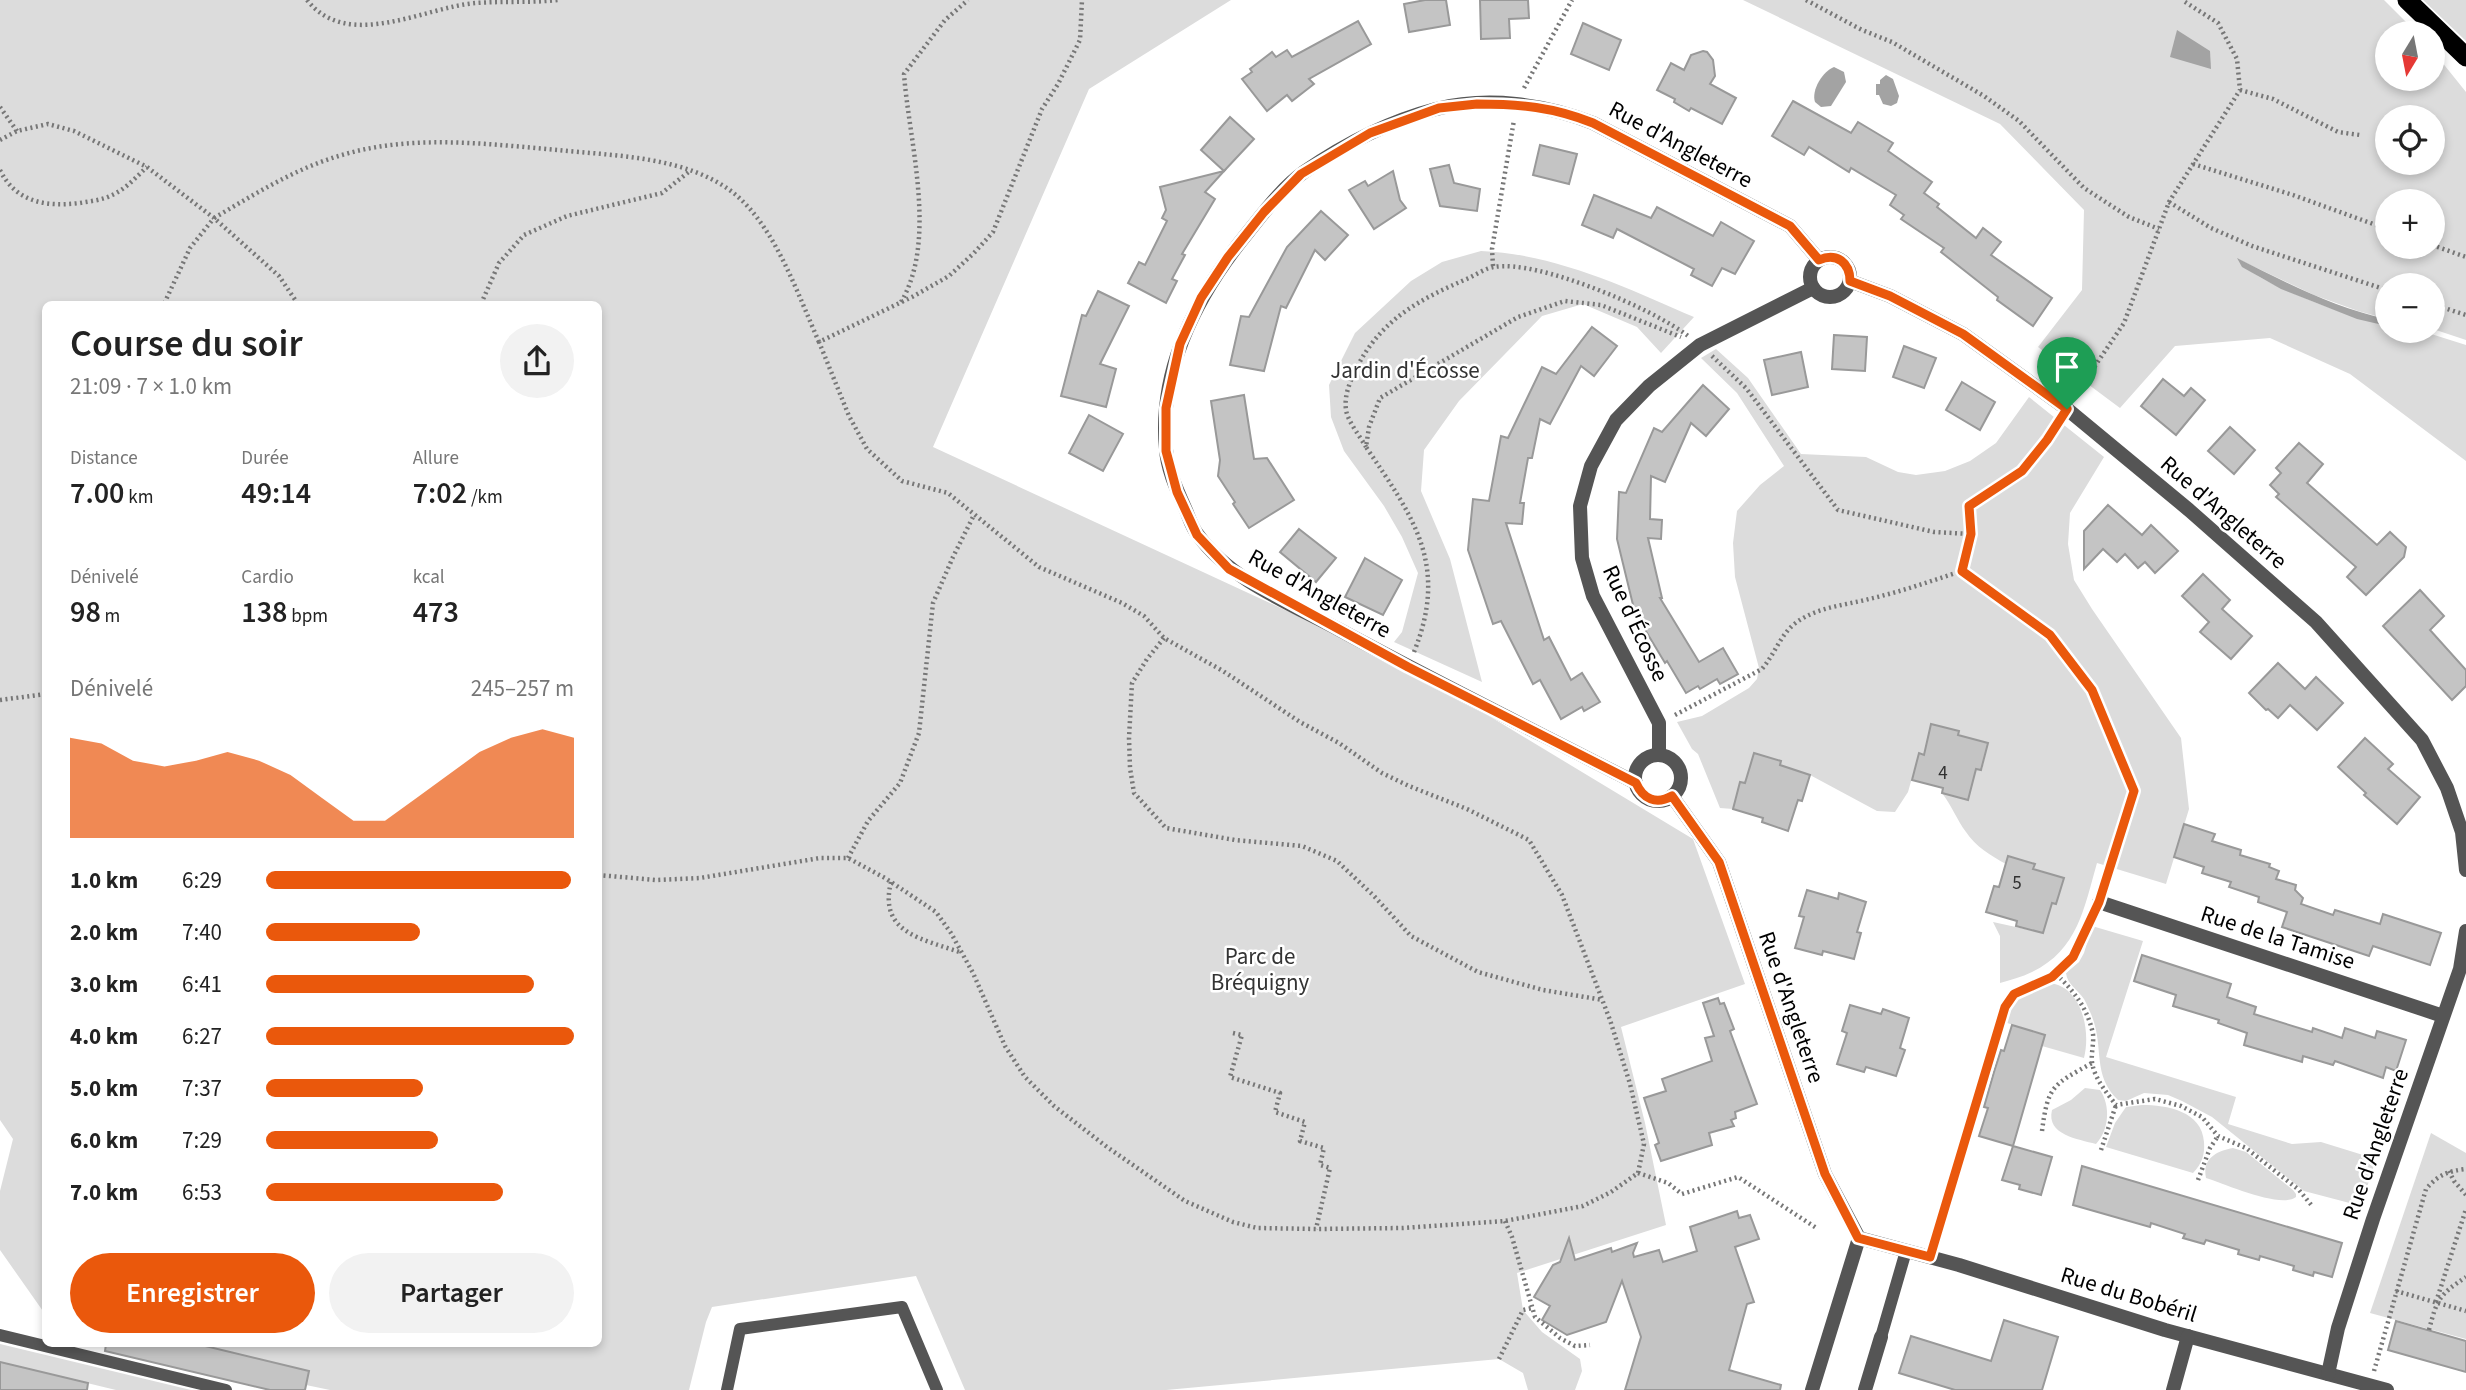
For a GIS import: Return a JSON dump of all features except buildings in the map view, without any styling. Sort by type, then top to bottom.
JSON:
[{"type":"highway","points":[[2407,0],[2466,57]]},
{"type":"street","name":"Rue d'Angleterre","points":[[1636,783],[1408,667],[1229,569],[1197,535],[1177,492],[1166,451],[1166,408],[1180,344],[1201,298],[1242,239],[1301,174],[1370,133],[1439,108],[1517,104],[1569,113],[1790,226],[1819,260]]},
{"type":"street","points":[[1832,257],[1844,262],[1850,281],[1843,292],[1831,297],[1818,293],[1813,288],[1810,276],[1814,264],[1832,257]]},
{"type":"street","name":"Rue d'Angleterre","points":[[1850,281],[1890,296],[1963,334],[2067,409],[2316,622],[2422,740],[2447,788],[2459,821],[2466,870]]},
{"type":"street","name":"Rue d'Écosse","points":[[1659,755],[1659,723],[1593,596],[1582,558],[1580,506],[1591,466],[1616,420],[1648,386],[1700,345],[1813,288]]},
{"type":"street","points":[[1659,755],[1668,757],[1675,763],[1681,780],[1672,796],[1655,801],[1639,791],[1636,783],[1638,766],[1651,756],[1659,755]]},
{"type":"street","name":"Rue d'Angleterre","points":[[1672,796],[1719,862],[1825,1174],[1858,1238]]},
{"type":"street","name":"Rue de la Tamise","points":[[2099,902],[2443,1016]]},
{"type":"street","name":"Rue d'Angleterre","points":[[2328,1374],[2338,1328],[2460,969],[2466,930]]},
{"type":"street","points":[[1812,1390],[1858,1238]]},
{"type":"street","name":"Rue du Bobéril","points":[[1858,1238],[1930,1257],[2188,1336],[2387,1390]]},
{"type":"street","points":[[2173,1390],[2188,1336]]},
{"type":"street","points":[[1865,1390],[1881,1337]]},
{"type":"lane","points":[[1881,1337],[1906,1251]]},
{"type":"lane","points":[[727,1390],[740,1329],[902,1307],[937,1390]]},
{"type":"lane","points":[[0,1335],[42,1345]]},
{"type":"lane","points":[[49,1347],[226,1390]]},
{"type":"path","points":[[307,0],[324,17],[334,22],[365,24],[395,21],[474,3],[558,0]]},
{"type":"path","points":[[900,303],[911,284],[917,256],[918,200],[913,134],[906,102],[904,74],[945,20],[968,0]]},
{"type":"path","points":[[819,342],[949,276],[993,232],[1042,109],[1080,40],[1082,0]]},
{"type":"path","points":[[1494,267],[1492,249],[1517,104],[1572,0]]},
{"type":"path","points":[[1806,0],[1862,30],[1892,42],[1984,96],[2019,121],[2084,188],[2129,217],[2159,229]]},
{"type":"path","points":[[1962,571],[1971,534],[1969,506],[2022,471],[2047,440],[2124,323],[2169,202],[2240,90],[2237,59],[2218,23],[2182,0]]},
{"type":"path","points":[[2240,90],[2273,99],[2338,132],[2360,135]]},
{"type":"path","points":[[0,107],[17,131]]},
{"type":"path","points":[[0,140],[17,131],[48,124],[74,131],[147,167],[214,218],[279,275],[296,301]]},
{"type":"path","points":[[165,301],[190,248],[214,218],[315,164],[351,152],[400,143],[432,142],[495,144],[588,153],[655,162],[690,171],[735,194],[753,214],[780,257],[849,416],[867,449],[902,481],[948,493],[1039,567],[1122,603],[1144,616],[1164,638],[1223,671],[1382,773],[1468,809],[1528,840],[1562,895],[1604,1000],[1630,1084],[1644,1144],[1638,1173],[1611,1192],[1583,1206],[1505,1221],[1404,1228],[1316,1229],[1257,1228],[1233,1222],[1185,1201],[1054,1106],[1025,1077],[1005,1046],[973,973],[936,912],[848,858],[820,858],[700,878],[656,880],[602,875]]},
{"type":"path","points":[[2193,164],[2293,195],[2375,225]]},
{"type":"path","points":[[0,170],[23,198],[46,205],[60,205],[112,195],[147,167]]},
{"type":"path","points":[[482,301],[499,263],[524,235],[567,216],[662,193],[690,171]]},
{"type":"path","points":[[2169,202],[2211,228],[2252,246],[2375,286]]},
{"type":"path","points":[[2445,250],[2466,257]]},
{"type":"path","points":[[1366,447],[1346,412],[1346,395],[1366,351],[1384,328],[1407,309],[1442,289],[1494,267],[1545,273],[1589,286],[1681,330],[1700,345]]},
{"type":"path","points":[[2445,308],[2466,315]]},
{"type":"path","points":[[848,858],[868,821],[900,783],[919,733],[933,603],[974,515]]},
{"type":"path","points":[[1659,723],[1762,669],[1772,657],[1779,640],[1805,617],[1821,609],[1920,585],[1962,571]]},
{"type":"path","points":[[1930,1257],[2005,1007],[2014,994],[2056,974],[2073,957],[2099,902],[2134,791],[2092,690],[2050,635],[1962,571]]},
{"type":"path","points":[[1164,638],[1132,683],[1129,748],[1134,793],[1166,828],[1235,840],[1302,846],[1337,861],[1411,936],[1478,972],[1543,990],[1604,1000]]},
{"type":"path","points":[[0,700],[42,695]]},
{"type":"path","points":[[891,882],[888,908],[896,924],[905,932],[962,953]]},
{"type":"path","points":[[2056,974],[2074,991],[2085,1009],[2093,1035],[2092,1063],[2101,1084],[2116,1105]]},
{"type":"path","points":[[1233,1033],[1242,1035],[1230,1077],[1280,1094],[1275,1112],[1305,1122],[1300,1141],[1324,1148],[1320,1165],[1331,1168],[1316,1229]]},
{"type":"path","points":[[2042,1131],[2045,1105],[2057,1083],[2092,1063]]},
{"type":"path","points":[[2116,1105],[2155,1099],[2181,1106],[2202,1117],[2218,1136],[2246,1148],[2299,1190],[2313,1207]]},
{"type":"path","points":[[2101,1150],[2116,1105]]},
{"type":"path","points":[[2198,1180],[2210,1148],[2218,1136]]},
{"type":"path","points":[[2370,1385],[2426,1189],[2435,1178],[2449,1171],[2466,1169]]},
{"type":"path","points":[[2449,1171],[2466,1195]]},
{"type":"path","points":[[1638,1173],[1668,1183],[1682,1194],[1738,1177],[1818,1229]]},
{"type":"path","points":[[2428,1330],[2466,1209]]},
{"type":"path","points":[[1505,1221],[1535,1317],[1560,1338],[1575,1346],[1590,1345]]},
{"type":"path","points":[[2436,1302],[2446,1290],[2466,1277]]},
{"type":"path","points":[[2396,1291],[2466,1311]]},
{"type":"path","points":[[1499,1359],[1523,1310],[1532,1308]]},
{"type":"green space","name":"Parc de Bréquigny","points":[[0,0],[1231,0],[1089,89],[933,447],[1408,667],[1693,839],[1745,984],[1621,1027],[1645,1123],[1666,1225],[1517,1273],[1523,1310],[1542,1332],[1580,1359],[1582,1371],[1575,1390],[1528,1390],[1523,1373],[1499,1359],[1166,1390],[965,1390],[916,1276],[712,1307],[689,1390],[330,1390],[306,1385],[309,1371],[210,1347],[602,1347],[602,301],[42,301],[42,1310],[0,1250],[0,1191],[13,1139],[0,1120]]},
{"type":"green space","points":[[1743,0],[2384,0],[2405,21],[2375,21],[2375,91],[2445,91],[2445,66],[2466,92],[2466,340],[2445,333],[2445,273],[2375,273],[2375,316],[2314,295],[2238,259],[2263,279],[2283,289],[2375,322],[2375,343],[2445,343],[2445,338],[2466,345],[2466,461],[2350,374],[2270,338],[2175,346],[2120,408],[2038,347],[2082,290],[2084,210],[2000,124]]},
{"type":"green space","points":[[2423,0],[2466,0],[2466,41]]},
{"type":"green space","name":"Jardin d'Écosse","points":[[1481,251],[1536,258],[1590,274],[1694,317],[1661,353],[1637,327],[1583,304],[1542,316],[1459,401],[1424,450],[1421,491],[1450,559],[1482,682],[1394,642],[1402,632],[1418,573],[1384,506],[1344,451],[1331,417],[1329,385],[1355,333],[1411,281],[1442,262]]},
{"type":"green space","points":[[1716,349],[1748,378],[1801,454],[1866,457],[1898,472],[1916,475],[1945,471],[1970,461],[1996,443],[2029,397],[2104,457],[2070,513],[2068,544],[2074,580],[2181,738],[2189,809],[2166,884],[2097,863],[2077,926],[2060,952],[2032,972],[2000,983],[2000,936],[1993,922],[2043,933],[2052,903],[2056,904],[2064,879],[2033,869],[2035,865],[2008,856],[2006,864],[1989,854],[1970,837],[1942,793],[1968,800],[1976,769],[1982,770],[1988,743],[1931,724],[1924,755],[1919,753],[1908,792],[1895,812],[1877,811],[1810,775],[1754,753],[1745,783],[1740,783],[1733,809],[1720,808],[1698,754],[1692,749],[1677,722],[1702,716],[1749,688],[1757,679],[1759,668],[1735,577],[1733,543],[1737,511],[1760,485],[1784,466],[1737,393],[1701,358]]},
{"type":"green space","points":[[2092,926],[2143,941],[2106,1057],[2236,1097],[2228,1124],[2292,1144],[2321,1142],[2376,1159],[2361,1206],[2304,1191],[2212,1117],[2182,1101],[2168,1095],[2144,1093],[2126,1101],[2118,1100],[2104,1080],[2091,1014],[2066,973],[2079,962],[2084,953]]},
{"type":"green space","points":[[2049,983],[2069,992],[2082,1012],[2086,1035],[2084,1058],[2042,1046],[2045,1035],[2004,1022],[2014,999],[2025,991]]},
{"type":"green space","points":[[2085,1088],[2100,1090],[2106,1103],[2106,1125],[2096,1144],[2065,1134],[2054,1125],[2051,1118],[2052,1110],[2071,1100]]},
{"type":"green space","points":[[2162,1106],[2182,1112],[2197,1123],[2202,1132],[2204,1151],[2201,1162],[2193,1173],[2106,1147],[2115,1123],[2126,1107]]},
{"type":"green space","points":[[2431,1133],[2466,1153],[2466,1339],[2370,1313]]},
{"type":"green space","points":[[2233,1148],[2246,1152],[2293,1190],[2296,1197],[2289,1200],[2266,1198],[2206,1178],[2208,1161],[2221,1151]]},
{"type":"green space","points":[[0,1344],[191,1390],[116,1390],[0,1362]]},
{"type":"shaded area","points":[[2177,30],[2210,51],[2211,69],[2170,57]]},
{"type":"shaded area","points":[[1834,67],[1844,72],[1846,82],[1831,106],[1821,107],[1815,102],[1816,87],[1826,72]]},
{"type":"shaded area","points":[[1886,75],[1893,79],[1899,96],[1897,103],[1891,106],[1883,104],[1879,95],[1876,95],[1876,84],[1880,84],[1880,80]]},
{"type":"shaded area","points":[[2237,258],[2329,301],[2375,316],[2375,323],[2357,319],[2281,289],[2242,267]]},
{"type":"route","points":[[1477,104],[1542,107],[1569,113],[1593,123],[1790,226],[1819,260],[1832,257],[1844,262],[1850,274],[1850,281],[1890,296],[1963,334],[2067,409],[2022,471],[1969,506],[1971,534],[1962,571],[2050,635],[2092,690],[2134,791],[2099,902],[2073,957],[2052,977],[2014,994],[2005,1007],[1930,1257],[1858,1238],[1825,1174],[1719,862],[1672,796],[1655,801],[1646,797],[1639,791],[1636,783],[1408,667],[1229,569],[1197,535],[1177,492],[1166,451],[1166,408],[1180,344],[1201,298],[1228,257],[1264,212],[1301,174],[1370,133],[1439,108],[1477,104]]}]
